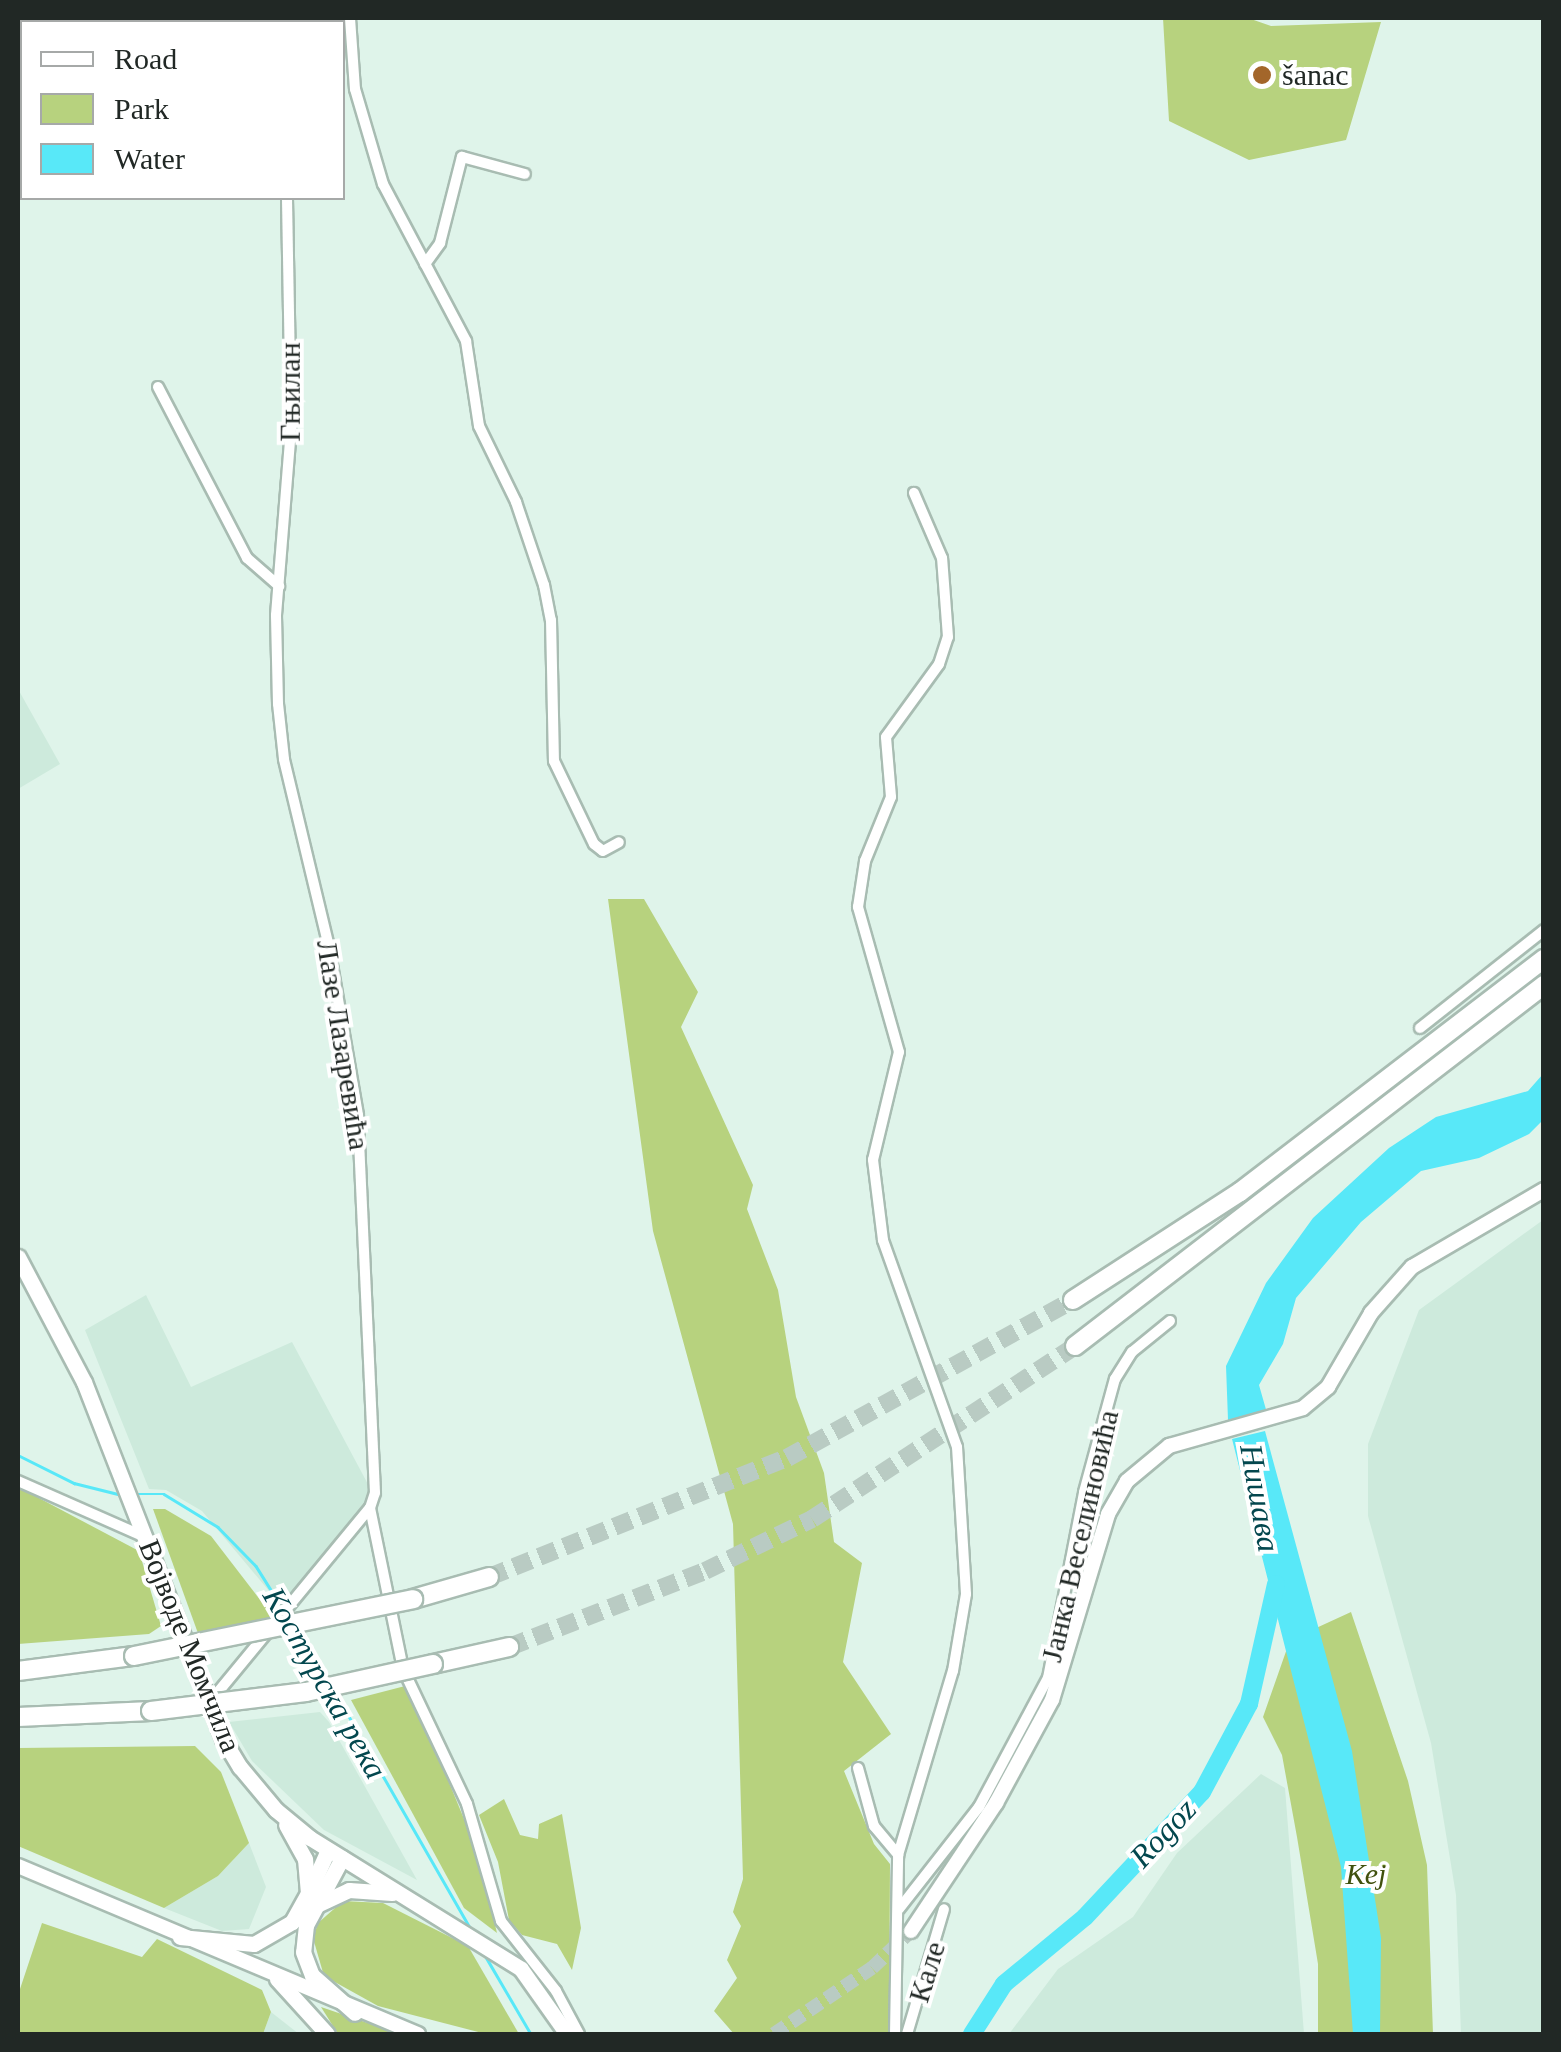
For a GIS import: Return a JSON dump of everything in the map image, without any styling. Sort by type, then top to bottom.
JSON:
[{"type":"highway","points":[[1073,1300],[1240,1192],[1544,959]]},
{"type":"highway","points":[[1076,1346],[1544,984]]},
{"type":"highway","points":[[18,1672],[134,1656],[413,1599],[489,1577]]},
{"type":"highway","points":[[18,1716],[151,1711],[306,1692],[509,1647]]},
{"type":"main road","points":[[912,1932],[1004,1791],[1052,1700],[1117,1494],[1146,1460],[1193,1438],[1294,1413],[1328,1387],[1371,1313],[1412,1266],[1544,1190]]},
{"type":"main road","name":"Војводе Момчила","points":[[18,1257],[84,1382],[209,1703],[240,1767],[276,1810],[335,1854],[485,1942],[535,1984],[566,2034]]},
{"type":"main road","points":[[276,1810],[305,1860],[312,1900]]},
{"type":"main road","points":[[335,1854],[312,1900],[304,1939],[306,1961],[322,1986],[355,2012]]},
{"type":"main road","points":[[18,1866],[355,2012],[418,2034]]},
{"type":"main road","points":[[180,1937],[232,1944],[267,1941],[312,1900],[359,1888],[407,1896]]},
{"type":"main road","points":[[277,1979],[327,2034]]},
{"type":"street","points":[[350,18],[355,89],[383,184],[466,341],[478,426],[516,502],[544,585],[551,620],[554,761],[594,844],[603,850],[619,842]]},
{"type":"street","points":[[425,264],[440,243],[462,156],[525,174]]},
{"type":"street","name":"Гњилан","points":[[278,586],[290,428],[287,200]]},
{"type":"street","points":[[158,387],[247,558],[278,586]]},
{"type":"street","points":[[895,2034],[898,1854],[953,1671],[966,1594],[957,1447],[882,1240],[874,1160],[899,1052],[858,907],[865,861],[891,796],[886,737],[939,664],[948,637],[942,558],[914,493]]},
{"type":"street","name":"Лазе Лазаревића","points":[[278,586],[284,759],[329,947],[358,1116],[372,1390],[370,1508],[403,1669],[467,1804],[501,1921],[556,1991],[579,2034]]},
{"type":"street","points":[[1420,1028],[1544,930]]},
{"type":"street","name":"Јанка Веселиновића","points":[[899,1910],[979,1807],[1048,1678],[1084,1492],[1116,1379],[1132,1352],[1170,1321]]},
{"type":"street","points":[[18,1481],[145,1537]]},
{"type":"street","points":[[209,1703],[370,1508]]},
{"type":"street","points":[[858,1768],[874,1826],[898,1854]]},
{"type":"street","name":"Кале","points":[[908,2034],[944,1909]]},
{"type":"shaded area","points":[[18,689],[60,764],[18,789]]},
{"type":"shaded area","points":[[1543,1220],[1543,2034],[1461,2034],[1456,1895],[1431,1743],[1368,1516],[1368,1444],[1419,1310]]},
{"type":"shaded area","points":[[146,1295],[191,1387],[292,1342],[370,1488],[368,1505],[285,1610],[202,1511],[166,1490],[149,1489],[85,1330]]},
{"type":"shaded area","points":[[320,1712],[417,1880],[324,1830],[252,1761],[229,1722]]},
{"type":"shaded area","points":[[1261,1774],[1285,1788],[1304,2034],[1009,2034],[1058,1969],[1133,1917],[1177,1853]]},
{"type":"shaded area","points":[[249,1843],[266,1887],[249,1929],[222,1931],[164,1908],[218,1876]]},
{"type":"shaded area","points":[[271,2012],[299,2034],[263,2034]]},
{"type":"green space","points":[[1163,18],[1248,18],[1271,26],[1381,22],[1346,140],[1249,160],[1169,121]]},
{"type":"green space","points":[[608,899],[644,899],[698,992],[681,1027],[753,1185],[747,1209],[778,1290],[796,1397],[824,1473],[834,1542],[862,1563],[843,1662],[891,1734],[844,1771],[874,1844],[890,1864],[889,2034],[734,2034],[714,2011],[737,1978],[727,1960],[741,1926],[733,1912],[743,1879],[733,1524],[653,1231]]},
{"type":"green space","points":[[18,1487],[139,1551],[161,1626],[149,1634],[18,1644]]},
{"type":"green space","points":[[153,1509],[165,1509],[211,1536],[274,1618],[199,1636]]},
{"type":"green space","name":"Кеј","points":[[1351,1612],[1408,1781],[1427,1865],[1433,2034],[1318,2034],[1318,1964],[1297,1837],[1282,1755],[1263,1717],[1290,1640]]},
{"type":"green space","points":[[409,1685],[478,1853],[497,1933],[464,1908],[351,1700]]},
{"type":"green space","points":[[195,1746],[221,1772],[249,1843],[218,1876],[164,1908],[18,1846],[18,1748]]},
{"type":"green space","points":[[504,1799],[520,1835],[538,1839],[539,1824],[562,1814],[581,1928],[572,1970],[557,1944],[522,1935],[509,1920],[498,1862],[479,1815]]},
{"type":"green space","points":[[343,1901],[383,1903],[468,1946],[519,2034],[486,2034],[378,2006],[324,1976],[313,1938],[318,1923]]},
{"type":"green space","points":[[42,1923],[142,1957],[157,1939],[262,1990],[271,2012],[263,2034],[18,2034],[18,1995]]},
{"type":"green space","points":[[321,2007],[400,2034],[338,2034]]},
{"type":"water","points":[[1543,1074],[1543,1120],[1529,1134],[1479,1158],[1421,1171],[1361,1222],[1296,1298],[1283,1344],[1259,1385],[1267,1413],[1228,1420],[1226,1366],[1266,1283],[1313,1218],[1389,1148],[1436,1117],[1528,1091]]},
{"type":"water","name":"Нишава","points":[[1265,1431],[1352,1751],[1381,1938],[1380,2034],[1353,2034],[1341,1867],[1232,1439]]},
{"type":"waterway","name":"Костурска река","points":[[18,1455],[74,1483],[122,1495]]},
{"type":"waterway","points":[[135,1494],[164,1494],[218,1527],[256,1566],[283,1609]]},
{"type":"waterway","name":"Rogoz","points":[[972,2034],[1004,1984],[1085,1917],[1202,1792],[1249,1704],[1276,1584]]},
{"type":"waterway","name":"Костурска река","points":[[298,1632],[328,1681]]},
{"type":"waterway","name":"Костурска река","points":[[335,1692],[470,1928]]},
{"type":"waterway","name":"Костурска река","points":[[486,1957],[531,2034]]},
{"type":"tunnel","points":[[489,1577],[787,1458],[1073,1300]]},
{"type":"tunnel","points":[[509,1647],[705,1571],[812,1519],[1075,1346]]},
{"type":"tunnel","points":[[774,2034],[872,1968],[911,1931]]},
{"type":"place","name":"šanac","points":[[1262,75]]}]
